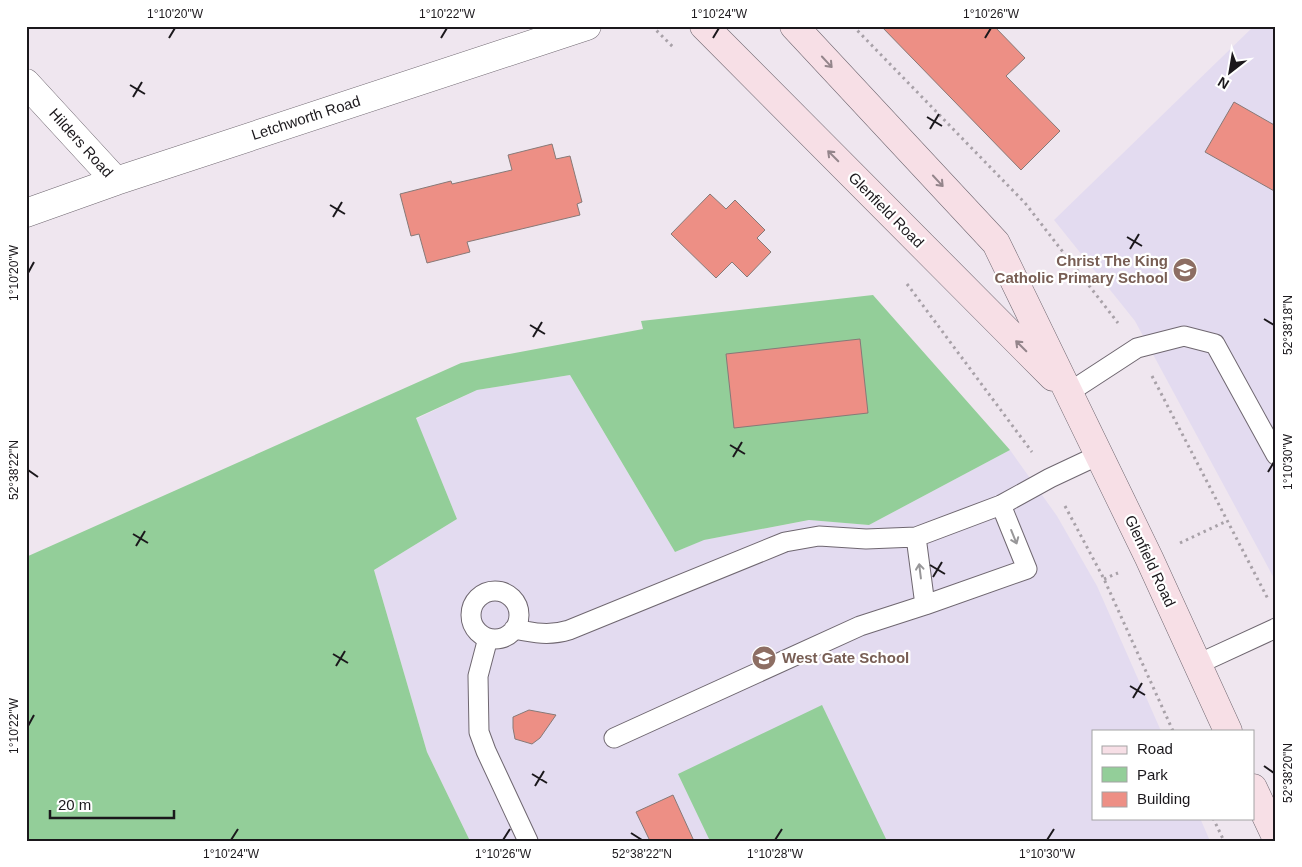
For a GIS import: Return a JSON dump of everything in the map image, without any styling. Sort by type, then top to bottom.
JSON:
[{"type":"street","name":"Letchworth Road","points":[[26,213],[116,181],[587,26]]},
{"type":"street","name":"Glenfield Road","points":[[704,26],[1068,393]]},
{"type":"street","name":"Glenfield Road","points":[[794,26],[996,243],[1149,558],[1228,730]]},
{"type":"street","name":"Hilders Road","points":[[26,82],[116,181]]},
{"type":"street","points":[[1254,790],[1276,837]]},
{"type":"lane","points":[[1068,393],[1137,348],[1184,336],[1215,344],[1276,455]]},
{"type":"lane","points":[[514,629],[540,634],[569,630],[784,542],[819,536],[866,539],[916,537],[1001,505],[1050,478],[1099,455]]},
{"type":"lane","points":[[614,738],[860,626],[1028,569],[1001,505]]},
{"type":"lane","points":[[916,537],[925,605]]},
{"type":"lane","points":[[498,592],[505,594],[516,604],[519,611],[519,619],[511,634],[504,638],[488,638],[475,628],[472,614],[477,600],[483,595],[490,593],[498,592]]},
{"type":"lane","points":[[1198,664],[1276,628]]},
{"type":"lane","points":[[488,638],[478,676],[479,732],[528,841]]},
{"type":"path","points":[[652,26],[673,47]]},
{"type":"path","points":[[853,26],[1026,203],[1137,348],[1271,604]]},
{"type":"path","points":[[904,279],[1050,478],[1104,579],[1173,730]]},
{"type":"path","points":[[1149,558],[1227,521]]},
{"type":"path","points":[[1214,820],[1224,841]]},
{"type":"shaded area","name":"Christ The King Catholic Primary School","points":[[1254,26],[1276,26],[1276,582],[1135,321],[1054,220]]},
{"type":"shaded area","name":"West Gate School","points":[[570,375],[675,552],[703,540],[810,520],[869,525],[1010,450],[1057,516],[1097,586],[1161,730],[1092,730],[1092,820],[1201,820],[1210,841],[470,841],[427,752],[374,570],[457,519],[416,419],[477,390]]},
{"type":"green space","points":[[873,295],[1010,450],[869,525],[809,520],[704,540],[675,552],[570,375],[477,390],[416,418],[457,519],[374,570],[427,752],[470,841],[26,841],[26,557],[461,363],[643,329],[641,321]]},
{"type":"green space","points":[[822,705],[887,841],[710,841],[678,774]]},
{"type":"building","points":[[881,26],[994,26],[1025,58],[1006,76],[1060,131],[1021,170]]},
{"type":"building","points":[[1234,102],[1276,126],[1276,192],[1205,152]]},
{"type":"building","points":[[552,144],[556,159],[570,156],[582,202],[577,204],[580,215],[467,242],[470,252],[427,263],[419,234],[411,236],[400,194],[451,181],[452,184],[512,170],[508,155]]},
{"type":"building","points":[[710,194],[726,209],[735,200],[765,230],[757,238],[771,252],[747,277],[732,262],[716,278],[671,234]]},
{"type":"building","points":[[860,339],[868,413],[734,428],[726,354]]},
{"type":"building","points":[[529,710],[556,715],[540,738],[532,744],[515,739],[513,728],[513,717]]},
{"type":"building","points":[[673,795],[694,841],[650,841],[636,812]]},
{"type":"place","name":"Christ The King Catholic Primary School","points":[[1185,270]]},
{"type":"place","name":"West Gate School","points":[[764,658]]}]
